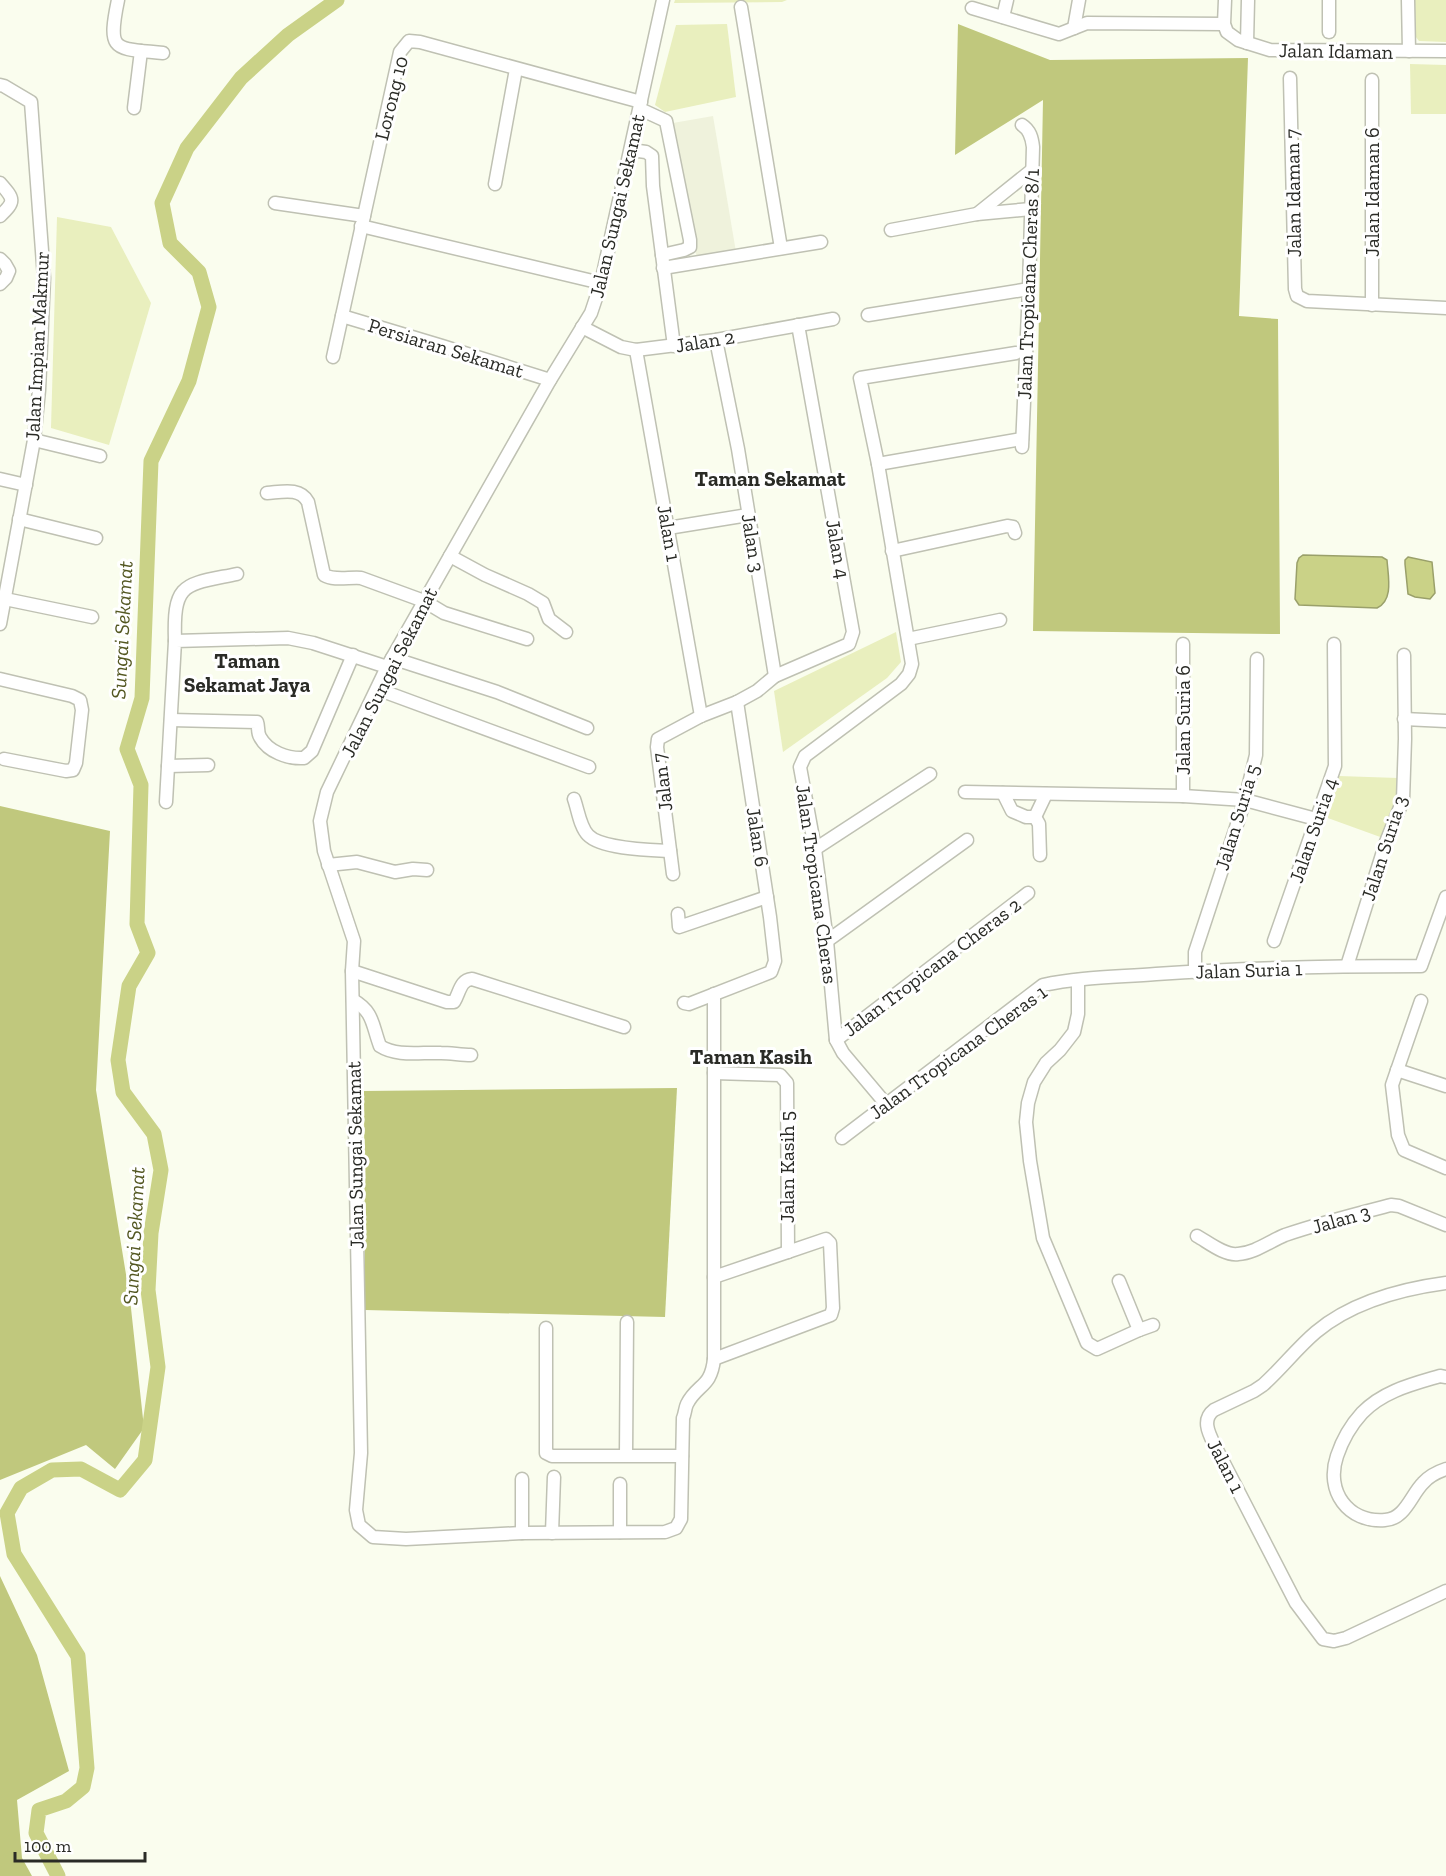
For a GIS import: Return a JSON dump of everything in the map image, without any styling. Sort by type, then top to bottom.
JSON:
[{"type":"street","points":[[118,0],[112,36],[116,44],[124,49],[162,53]]},
{"type":"street","name":"Jalan Sungai Sekamat","points":[[663,0],[601,283],[591,312],[390,663],[327,792],[320,820],[324,851],[354,941],[352,971],[360,1453],[356,1510],[359,1525],[373,1537],[406,1539],[522,1533],[665,1532],[676,1528],[681,1519],[683,1418],[687,1404],[710,1378],[714,1359],[714,994]]},
{"type":"street","points":[[1003,17],[1007,0]]},
{"type":"street","points":[[1074,28],[1079,0]]},
{"type":"street","points":[[972,8],[1059,34],[1087,24],[1224,24],[1225,0]]},
{"type":"street","points":[[1247,43],[1248,0]]},
{"type":"street","points":[[1329,0],[1329,32]]},
{"type":"street","points":[[1408,0],[1409,51]]},
{"type":"street","points":[[741,7],[781,248]]},
{"type":"street","name":"Jalan Idaman","points":[[1224,24],[1227,32],[1238,40],[1270,50],[1446,51]]},
{"type":"street","name":"Lorong 10","points":[[333,357],[400,52],[409,41],[420,42],[516,69],[640,106],[666,121],[690,247],[662,255]]},
{"type":"street","points":[[134,108],[141,51]]},
{"type":"street","points":[[495,184],[516,69]]},
{"type":"street","name":"Jalan Idaman 7","points":[[1290,78],[1297,296],[1307,301],[1372,305]]},
{"type":"street","name":"Jalan Idaman 6","points":[[1372,80],[1372,305]]},
{"type":"street","name":"Jalan Impian Makmur","points":[[0,85],[31,102],[44,278],[39,390],[34,440],[19,519],[6,562],[5,599],[0,624]]},
{"type":"street","name":"Jalan Tropicana Cheras 8/1","points":[[878,464],[1022,443],[1029,289],[1032,138],[1022,125]]},
{"type":"street","points":[[631,150],[646,152],[652,156],[654,163],[653,186],[674,346]]},
{"type":"street","points":[[977,214],[1032,170]]},
{"type":"street","points":[[0,183],[10,194],[12,200],[10,206],[0,216]]},
{"type":"street","points":[[275,203],[362,221],[601,283]]},
{"type":"street","points":[[891,230],[977,214],[1031,209]]},
{"type":"street","points":[[663,268],[821,242]]},
{"type":"street","points":[[0,259],[9,272],[0,284]]},
{"type":"street","points":[[868,315],[1029,289]]},
{"type":"street","points":[[1372,305],[1446,309]]},
{"type":"street","name":"Persiaran Sekamat","points":[[342,316],[550,380]]},
{"type":"street","name":"Jalan 2","points":[[582,327],[621,347],[636,350],[716,340],[832,319]]},
{"type":"street","name":"Jalan 4","points":[[775,676],[849,644],[853,632],[798,325]]},
{"type":"street","name":"Jalan 3","points":[[716,340],[738,449],[775,676]]},
{"type":"street","name":"Jalan 1","points":[[636,350],[700,716]]},
{"type":"street","name":"Jalan Tropicana Cheras","points":[[886,1104],[843,1053],[836,1040],[827,941],[815,849],[800,767],[805,756],[901,684],[909,674],[912,664],[878,464],[860,378],[1016,353]]},
{"type":"street","points":[[34,440],[100,456]]},
{"type":"street","points":[[0,479],[26,485]]},
{"type":"street","points":[[267,493],[297,492],[304,495],[308,502],[324,575],[329,578],[361,578],[424,601],[444,613],[527,639]]},
{"type":"street","points":[[668,528],[748,515]]},
{"type":"street","points":[[19,519],[96,538]]},
{"type":"street","points":[[892,551],[1007,526],[1013,527],[1015,533]]},
{"type":"street","points":[[450,556],[543,603],[549,619],[566,632]]},
{"type":"street","points":[[166,802],[176,603],[187,588],[196,582],[237,574]]},
{"type":"street","points":[[5,599],[92,617]]},
{"type":"street","points":[[908,639],[1000,620]]},
{"type":"street","points":[[175,641],[288,638],[313,643],[497,692],[587,728]]},
{"type":"street","name":"Jalan Suria 6","points":[[1183,644],[1183,796]]},
{"type":"street","name":"Jalan Suria 4","points":[[1274,941],[1335,766],[1334,644]]},
{"type":"street","points":[[171,720],[257,722],[260,738],[274,750],[297,759],[307,757],[312,751],[353,655]]},
{"type":"street","name":"Jalan Suria 3","points":[[1347,966],[1386,842],[1402,800],[1404,655]]},
{"type":"street","name":"Jalan Suria 5","points":[[1195,972],[1195,952],[1245,800],[1256,755],[1257,659]]},
{"type":"street","points":[[700,716],[737,702],[757,691],[775,676]]},
{"type":"street","points":[[0,679],[72,696],[80,700],[82,710],[76,763],[73,770],[66,771],[4,759]]},
{"type":"street","points":[[377,689],[589,767]]},
{"type":"street","name":"Jalan 6","points":[[714,994],[771,972],[775,961],[737,702]]},
{"type":"street","name":"Jalan 7","points":[[673,874],[657,747],[658,739],[700,716]]},
{"type":"street","points":[[1404,719],[1446,721]]},
{"type":"street","points":[[168,766],[208,765]]},
{"type":"street","points":[[815,849],[930,774]]},
{"type":"street","points":[[964,792],[1183,796],[1245,800],[1316,819]]},
{"type":"street","points":[[1003,793],[1012,811],[1026,817],[1035,817]]},
{"type":"street","points":[[1035,817],[1046,794]]},
{"type":"street","points":[[574,799],[585,833],[594,840],[637,850],[670,851]]},
{"type":"street","points":[[1035,817],[1039,824],[1040,855]]},
{"type":"street","points":[[827,941],[967,840]]},
{"type":"street","points":[[328,865],[357,862],[395,872],[413,869],[427,870]]},
{"type":"street","name":"Jalan Tropicana Cheras 2","points":[[836,1040],[1028,893]]},
{"type":"street","points":[[678,914],[680,927],[767,897]]},
{"type":"street","name":"Jalan Suria 1","points":[[1078,980],[1195,972],[1347,966],[1421,966],[1446,897]]},
{"type":"street","points":[[352,971],[447,1002],[454,1002],[463,983],[472,979],[624,1027]]},
{"type":"street","name":"Jalan Tropicana Cheras 1","points":[[842,1138],[1042,986],[1066,980],[1078,980]]},
{"type":"street","points":[[1078,980],[1078,1014],[1074,1032],[1046,1063],[1034,1082],[1028,1103],[1026,1122],[1044,1238],[1087,1343],[1097,1348],[1153,1325]]},
{"type":"street","points":[[684,1003],[689,1004],[714,994]]},
{"type":"street","points":[[353,1000],[370,1014],[380,1046],[387,1051],[471,1055]]},
{"type":"street","points":[[1421,1001],[1392,1085],[1398,1135],[1404,1150],[1446,1168]]},
{"type":"street","points":[[1397,1070],[1446,1086]]},
{"type":"street","name":"Jalan Kasih 5","points":[[714,1073],[780,1075],[787,1083],[788,1252]]},
{"type":"street","name":"Jalan 3","points":[[1197,1236],[1236,1255],[1249,1252],[1284,1236],[1391,1205],[1446,1225]]},
{"type":"street","points":[[714,1278],[826,1239],[830,1242],[833,1308],[831,1315],[714,1359]]},
{"type":"street","points":[[1119,1281],[1139,1330]]},
{"type":"street","name":"Jalan 1","points":[[1446,1283],[1419,1286],[1386,1296],[1341,1315],[1318,1330],[1263,1385],[1214,1410],[1209,1414],[1206,1422],[1214,1444],[1296,1603],[1323,1639],[1334,1641],[1346,1638],[1446,1591]]},
{"type":"street","points":[[626,1455],[627,1322]]},
{"type":"street","points":[[546,1328],[544,1444],[546,1453],[552,1456],[682,1456]]},
{"type":"street","points":[[1446,1377],[1440,1376],[1405,1386],[1381,1398],[1363,1412],[1349,1430],[1336,1458],[1334,1479],[1339,1498],[1352,1514],[1387,1521],[1400,1515],[1422,1483],[1436,1472],[1446,1469]]},
{"type":"street","points":[[552,1533],[554,1477]]},
{"type":"street","points":[[522,1479],[522,1533]]},
{"type":"street","points":[[620,1484],[620,1532]]},
{"type":"shaded area","points":[[675,0],[787,0],[782,2],[674,3]]},
{"type":"shaded area","points":[[1412,0],[1446,0],[1446,42],[1419,41],[1412,32]]},
{"type":"shaded area","points":[[727,24],[736,97],[665,112],[655,105],[676,25]]},
{"type":"shaded area","points":[[958,24],[1050,60],[1248,58],[1239,316],[1278,319],[1280,634],[1033,631],[1043,100],[955,155]]},
{"type":"shaded area","points":[[1410,64],[1446,65],[1446,114],[1411,114]]},
{"type":"shaded area","points":[[713,116],[736,252],[697,259],[673,123]]},
{"type":"shaded area","points":[[57,217],[111,227],[151,303],[109,445],[51,428]]},
{"type":"shaded area","points":[[1303,555],[1382,557],[1387,560],[1389,587],[1386,599],[1377,608],[1299,605],[1295,599],[1297,563]]},
{"type":"shaded area","points":[[1408,557],[1432,562],[1435,593],[1430,599],[1408,594],[1405,560]]},
{"type":"shaded area","points":[[896,632],[901,662],[887,678],[783,752],[774,691]]},
{"type":"shaded area","points":[[1339,776],[1398,778],[1398,797],[1383,838],[1325,817]]},
{"type":"shaded area","points":[[0,806],[110,831],[96,1090],[130,1299],[144,1428],[115,1469],[86,1445],[0,1480]]},
{"type":"shaded area","points":[[677,1088],[665,1317],[365,1310],[364,1091]]},
{"type":"shaded area","points":[[0,1576],[37,1655],[69,1771],[17,1800],[22,1858],[32,1876],[0,1876]]},
{"type":"waterway","name":"Sungai Sekamat","points":[[58,1876],[36,1833],[39,1810],[66,1801],[83,1787],[87,1768],[78,1656],[14,1554],[7,1513],[21,1488],[52,1470],[81,1469],[120,1490],[145,1460],[158,1367],[148,1290],[151,1233],[161,1170],[154,1134],[123,1092],[118,1060],[129,986],[148,953],[137,924],[141,785],[127,749],[142,698],[151,461],[189,381],[209,307],[199,272],[170,243],[162,203],[187,148],[241,78],[288,35],[337,0]]},
{"type":"district","name":"Taman Sekamat","points":[[770,479]]},
{"type":"district","name":"Taman Sekamat Jaya","points":[[247,673]]},
{"type":"district","name":"Taman Kasih","points":[[751,1057]]}]
